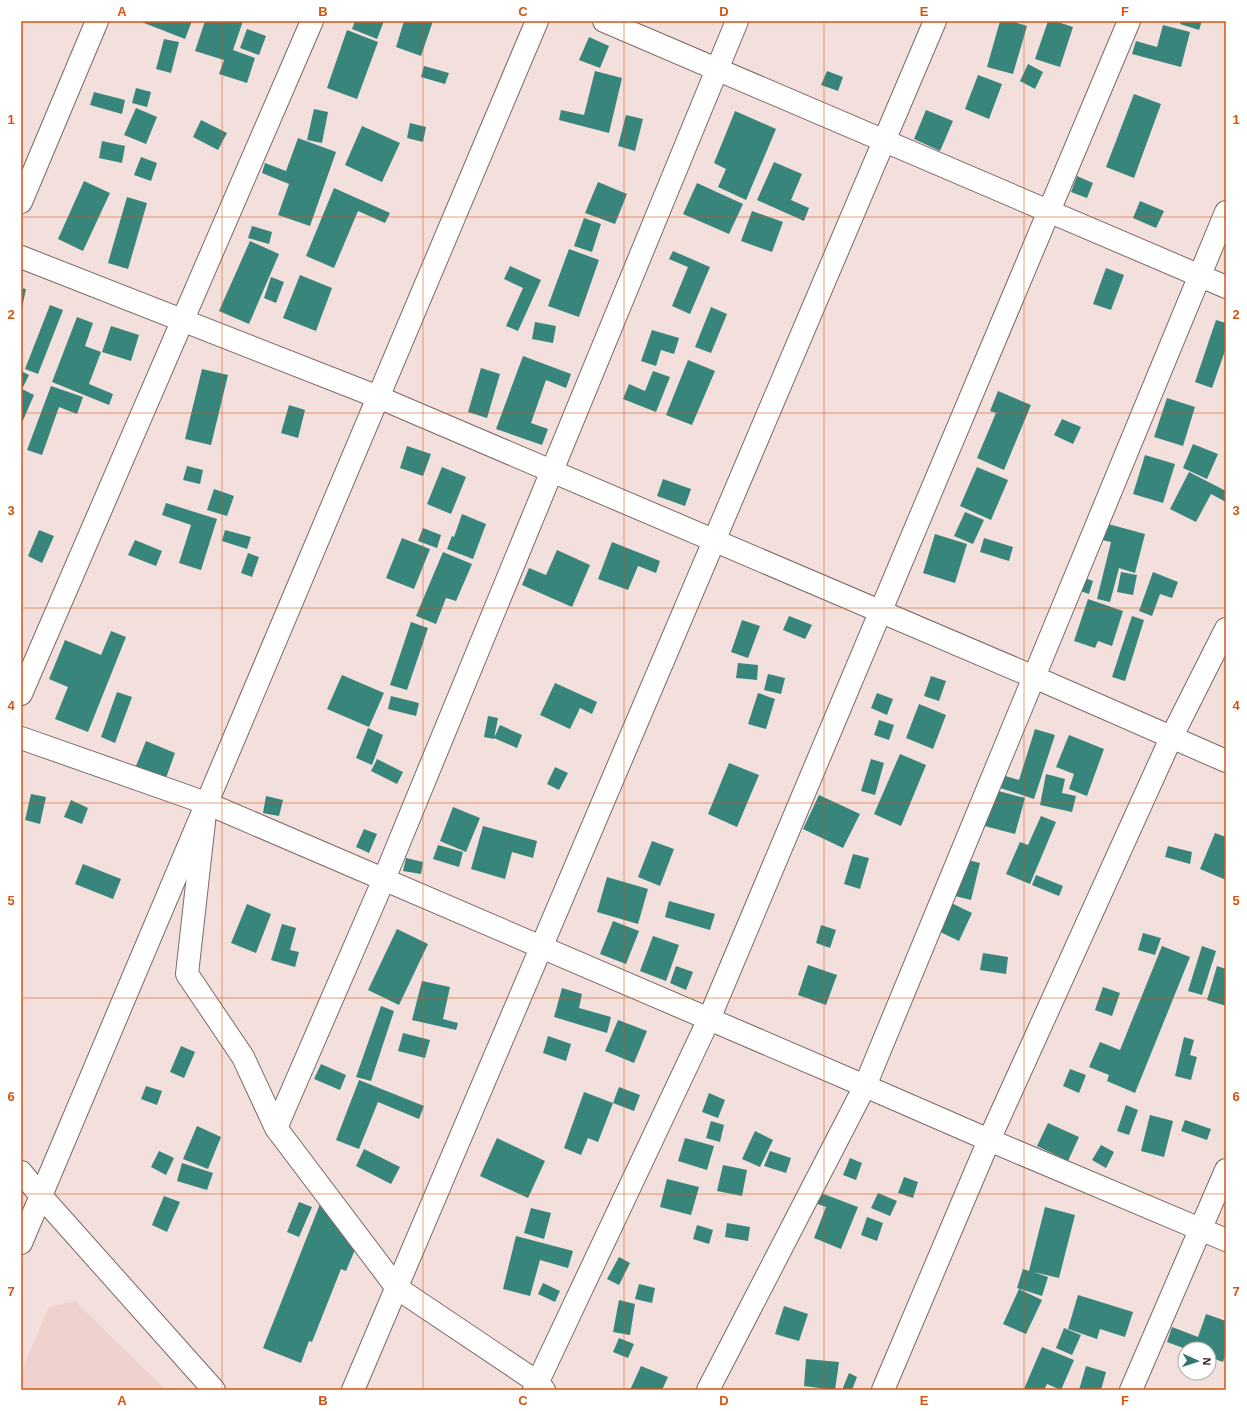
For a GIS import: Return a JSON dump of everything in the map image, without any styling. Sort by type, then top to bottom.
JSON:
[{"type":"street","points":[[21,202],[97,21]]},
{"type":"street","points":[[21,694],[312,21]]},
{"type":"street","points":[[21,1243],[537,21]]},
{"type":"street","points":[[604,21],[1226,287]]},
{"type":"street","points":[[276,1128],[384,879],[737,21]]},
{"type":"street","points":[[353,1390],[935,21]]},
{"type":"street","points":[[206,804],[187,974],[243,1057],[276,1128],[397,1288],[538,1387],[709,1019],[1129,21]]},
{"type":"street","points":[[708,1390],[865,1086],[1226,212]]},
{"type":"street","points":[[21,257],[378,397],[1034,677],[1226,761]]},
{"type":"street","points":[[883,1390],[989,1140],[1171,738],[1226,629]]},
{"type":"street","points":[[21,738],[206,804],[384,879],[989,1140],[1226,1240]]},
{"type":"street","points":[[1130,1390],[1226,1170]]},
{"type":"street","points":[[21,1172],[214,1390]]},
{"type":"shaded area","points":[[75,1301],[166,1390],[21,1390],[21,1372],[49,1307]]},
{"type":"building","points":[[139,21],[192,21],[185,39]]},
{"type":"building","points":[[205,21],[243,21],[233,50],[255,58],[247,83],[219,74],[224,60],[195,51]]},
{"type":"building","points":[[355,21],[384,21],[377,39],[352,29]]},
{"type":"building","points":[[404,21],[433,21],[421,56],[396,47]]},
{"type":"building","points":[[1000,21],[1011,21],[1027,26],[1013,74],[987,67]]},
{"type":"building","points":[[1048,21],[1055,21],[1073,27],[1060,67],[1035,59]]},
{"type":"building","points":[[1181,21],[1202,21],[1199,30],[1180,24]]},
{"type":"building","points":[[1163,25],[1190,32],[1181,67],[1132,54],[1136,41],[1157,47]]},
{"type":"building","points":[[247,29],[266,36],[259,55],[240,48]]},
{"type":"building","points":[[347,30],[378,42],[357,99],[327,88]]},
{"type":"building","points":[[589,37],[609,46],[600,68],[579,60]]},
{"type":"building","points":[[164,39],[179,42],[171,73],[156,69]]},
{"type":"building","points":[[1028,64],[1043,72],[1035,89],[1020,81]]},
{"type":"building","points":[[424,66],[449,73],[445,84],[421,77]]},
{"type":"building","points":[[595,71],[622,78],[609,133],[559,120],[561,110],[584,115]]},
{"type":"building","points":[[827,71],[843,77],[838,91],[821,85]]},
{"type":"building","points":[[978,75],[1002,84],[989,119],[965,109]]},
{"type":"building","points":[[136,88],[151,92],[147,107],[132,103]]},
{"type":"building","points":[[94,92],[125,100],[122,114],[90,105]]},
{"type":"building","points":[[1134,94],[1161,104],[1134,178],[1106,167]]},
{"type":"building","points":[[136,108],[157,117],[146,144],[124,135]]},
{"type":"building","points":[[314,109],[328,112],[322,143],[307,140]]},
{"type":"building","points":[[926,110],[953,121],[940,151],[914,139]]},
{"type":"building","points":[[735,111],[776,129],[746,200],[718,187],[726,169],[714,163]]},
{"type":"building","points":[[626,115],[643,119],[635,151],[618,146]]},
{"type":"building","points":[[201,120],[227,133],[218,150],[193,137]]},
{"type":"building","points":[[410,123],[426,127],[423,142],[407,138]]},
{"type":"building","points":[[362,126],[400,143],[382,182],[345,165]]},
{"type":"building","points":[[298,138],[336,152],[310,226],[278,215],[289,184],[262,173],[265,163],[286,171]]},
{"type":"building","points":[[102,141],[125,146],[122,163],[99,158]]},
{"type":"building","points":[[141,157],[157,163],[151,181],[134,175]]},
{"type":"building","points":[[774,162],[802,174],[791,200],[809,208],[804,221],[757,200]]},
{"type":"building","points":[[1077,176],[1093,183],[1087,198],[1071,192]]},
{"type":"building","points":[[84,181],[110,193],[83,251],[58,239]]},
{"type":"building","points":[[598,182],[627,194],[615,224],[585,213]]},
{"type":"building","points":[[697,183],[743,204],[729,234],[683,214]]},
{"type":"building","points":[[334,188],[390,213],[385,223],[358,211],[334,268],[306,256]]},
{"type":"building","points":[[127,197],[147,203],[128,269],[108,263]]},
{"type":"building","points":[[1140,201],[1164,211],[1156,228],[1133,218]]},
{"type":"building","points":[[752,211],[783,222],[772,252],[741,241]]},
{"type":"building","points":[[584,218],[601,224],[592,252],[574,246]]},
{"type":"building","points":[[252,226],[272,232],[269,244],[248,238]]},
{"type":"building","points":[[250,241],[279,254],[249,324],[219,311]]},
{"type":"building","points":[[569,249],[599,260],[579,317],[548,306]]},
{"type":"building","points":[[673,251],[710,267],[690,314],[672,306],[688,267],[669,259]]},
{"type":"building","points":[[510,266],[541,280],[518,331],[506,326],[523,288],[504,279]]},
{"type":"building","points":[[1106,268],[1124,275],[1111,310],[1093,304]]},
{"type":"building","points":[[300,275],[332,288],[316,331],[283,318]]},
{"type":"building","points":[[271,277],[284,282],[276,303],[264,298]]},
{"type":"building","points":[[21,288],[26,289],[22,308],[21,308]]},
{"type":"building","points":[[50,305],[63,310],[38,374],[25,369]]},
{"type":"building","points":[[711,307],[727,314],[711,353],[695,347]]},
{"type":"building","points":[[77,317],[93,323],[85,346],[101,352],[89,384],[113,394],[109,405],[52,382]]},
{"type":"building","points":[[1216,320],[1226,323],[1226,348],[1212,388],[1195,382]]},
{"type":"building","points":[[535,322],[556,326],[553,343],[532,339]]},
{"type":"building","points":[[111,326],[139,335],[131,361],[102,352]]},
{"type":"building","points":[[652,330],[679,338],[674,354],[661,350],[656,366],[641,361]]},
{"type":"building","points":[[523,356],[571,374],[566,388],[546,380],[531,423],[548,429],[542,445],[496,429]]},
{"type":"building","points":[[688,360],[715,371],[692,425],[666,415]]},
{"type":"building","points":[[481,368],[500,374],[487,418],[468,412]]},
{"type":"building","points":[[202,369],[228,375],[211,445],[185,439]]},
{"type":"building","points":[[21,371],[29,375],[22,389],[34,395],[21,425]]},
{"type":"building","points":[[653,371],[670,377],[656,412],[623,399],[629,384],[645,391]]},
{"type":"building","points":[[51,386],[83,397],[77,414],[59,407],[42,455],[27,450]]},
{"type":"building","points":[[998,391],[1031,405],[1004,470],[977,458],[996,413],[990,411]]},
{"type":"building","points":[[1167,398],[1195,407],[1183,446],[1154,437]]},
{"type":"building","points":[[289,405],[305,410],[298,438],[281,433]]},
{"type":"building","points":[[1062,419],[1081,427],[1073,444],[1054,435]]},
{"type":"building","points":[[1193,444],[1218,454],[1207,479],[1183,468]]},
{"type":"building","points":[[407,446],[431,454],[423,476],[400,468]]},
{"type":"building","points":[[1145,455],[1175,464],[1163,503],[1133,494]]},
{"type":"building","points":[[187,466],[203,470],[200,484],[183,480]]},
{"type":"building","points":[[442,467],[466,477],[451,514],[427,504]]},
{"type":"building","points":[[977,467],[1008,480],[991,520],[960,506]]},
{"type":"building","points":[[1189,472],[1226,491],[1226,502],[1211,494],[1196,522],[1170,509]]},
{"type":"building","points":[[663,479],[691,489],[685,506],[657,496]]},
{"type":"building","points":[[214,489],[234,496],[227,516],[207,510]]},
{"type":"building","points":[[166,503],[217,519],[201,570],[179,563],[191,525],[162,515]]},
{"type":"building","points":[[965,512],[984,520],[973,544],[954,536]]},
{"type":"building","points":[[462,514],[486,524],[473,559],[447,549],[452,536],[454,537]]},
{"type":"building","points":[[1101,522],[1145,534],[1135,573],[1119,568],[1110,602],[1097,599],[1111,542],[1097,539]]},
{"type":"building","points":[[423,528],[441,535],[437,548],[418,541]]},
{"type":"building","points":[[39,530],[54,536],[42,563],[28,556]]},
{"type":"building","points":[[225,530],[251,537],[247,549],[222,541]]},
{"type":"building","points":[[935,534],[967,544],[955,583],[923,573]]},
{"type":"building","points":[[402,538],[430,549],[414,589],[386,578]]},
{"type":"building","points":[[984,538],[1013,547],[1009,561],[980,552]]},
{"type":"building","points":[[135,540],[162,551],[156,566],[128,555]]},
{"type":"building","points":[[612,542],[660,561],[656,573],[638,566],[628,590],[598,579]]},
{"type":"building","points":[[557,550],[590,565],[572,607],[522,585],[529,568],[546,575]]},
{"type":"building","points":[[443,552],[472,564],[456,601],[446,598],[436,624],[416,616]]},
{"type":"building","points":[[248,553],[259,557],[252,577],[241,573]]},
{"type":"building","points":[[1121,572],[1137,575],[1133,595],[1117,592]]},
{"type":"building","points":[[1153,572],[1178,582],[1172,598],[1160,594],[1152,616],[1139,611]]},
{"type":"building","points":[[1074,574],[1093,581],[1089,594],[1069,587]]},
{"type":"building","points":[[1088,599],[1123,611],[1112,646],[1098,641],[1095,648],[1074,641]]},
{"type":"building","points":[[789,616],[812,625],[805,639],[783,630]]},
{"type":"building","points":[[1132,616],[1144,620],[1125,681],[1112,677]]},
{"type":"building","points":[[742,620],[760,626],[748,658],[731,652]]},
{"type":"building","points":[[411,622],[428,628],[407,690],[390,685]]},
{"type":"building","points":[[111,631],[126,637],[88,732],[55,719],[68,687],[49,679],[65,640],[101,655]]},
{"type":"building","points":[[738,663],[758,665],[757,680],[736,678]]},
{"type":"building","points":[[768,674],[785,678],[781,694],[764,690]]},
{"type":"building","points":[[342,675],[384,693],[369,727],[327,709]]},
{"type":"building","points":[[931,676],[946,681],[939,701],[924,696]]},
{"type":"building","points":[[555,683],[597,702],[592,714],[580,708],[570,729],[540,715]]},
{"type":"building","points":[[117,692],[132,697],[115,743],[101,737]]},
{"type":"building","points":[[758,693],[775,699],[766,729],[748,724]]},
{"type":"building","points":[[877,693],[893,699],[887,715],[871,708]]},
{"type":"building","points":[[391,696],[419,703],[416,716],[388,709]]},
{"type":"building","points":[[919,704],[946,715],[933,749],[906,738]]},
{"type":"building","points":[[488,716],[498,718],[494,739],[484,737]]},
{"type":"building","points":[[879,720],[894,725],[889,740],[874,735]]},
{"type":"building","points":[[500,725],[522,735],[517,748],[494,738]]},
{"type":"building","points":[[368,728],[383,735],[372,765],[356,758]]},
{"type":"building","points":[[1035,729],[1055,735],[1034,799],[985,783],[989,771],[1019,780]]},
{"type":"building","points":[[1069,735],[1104,749],[1087,796],[1069,789],[1074,774],[1056,767]]},
{"type":"building","points":[[146,741],[175,753],[166,778],[136,766]]},
{"type":"building","points":[[900,754],[926,765],[901,826],[874,814]]},
{"type":"building","points":[[377,759],[403,772],[397,784],[371,771]]},
{"type":"building","points":[[871,759],[884,763],[875,795],[861,791]]},
{"type":"building","points":[[729,763],[759,775],[737,827],[708,814]]},
{"type":"building","points":[[555,767],[568,773],[559,790],[547,784]]},
{"type":"building","points":[[1046,774],[1065,779],[1062,793],[1076,796],[1072,812],[1040,805]]},
{"type":"building","points":[[987,788],[1025,798],[1015,834],[977,824]]},
{"type":"building","points":[[31,794],[46,797],[40,824],[25,820]]},
{"type":"building","points":[[819,795],[860,814],[843,848],[803,829]]},
{"type":"building","points":[[266,796],[283,800],[279,816],[263,813]]},
{"type":"building","points":[[71,800],[88,808],[82,824],[64,817]]},
{"type":"building","points":[[453,807],[480,818],[466,852],[440,841]]},
{"type":"building","points":[[1041,816],[1056,822],[1030,884],[1006,874],[1020,842],[1028,845]]},
{"type":"building","points":[[483,826],[537,841],[533,858],[512,852],[505,879],[471,869]]},
{"type":"building","points":[[364,829],[377,834],[369,853],[356,847]]},
{"type":"building","points":[[1215,833],[1226,837],[1226,880],[1200,869]]},
{"type":"building","points":[[652,841],[674,849],[660,886],[638,877]]},
{"type":"building","points":[[438,845],[463,852],[459,867],[433,859]]},
{"type":"building","points":[[1168,846],[1192,852],[1190,864],[1165,857]]},
{"type":"building","points":[[853,854],[869,858],[860,889],[844,884]]},
{"type":"building","points":[[406,858],[423,862],[421,874],[403,871]]},
{"type":"building","points":[[964,859],[980,863],[971,900],[955,896]]},
{"type":"building","points":[[83,864],[121,879],[113,899],[75,884]]},
{"type":"building","points":[[1036,875],[1063,886],[1059,896],[1032,885]]},
{"type":"building","points":[[607,877],[648,889],[638,924],[597,912]]},
{"type":"building","points":[[669,901],[715,914],[710,930],[665,917]]},
{"type":"building","points":[[947,901],[972,913],[959,941],[934,929]]},
{"type":"building","points":[[247,904],[271,914],[256,953],[231,943]]},
{"type":"building","points":[[613,921],[639,931],[626,964],[600,954]]},
{"type":"building","points":[[282,924],[296,928],[290,950],[299,952],[295,967],[271,960]]},
{"type":"building","points":[[821,925],[836,930],[830,948],[816,943]]},
{"type":"building","points":[[397,929],[428,944],[399,1005],[368,990]]},
{"type":"building","points":[[1143,933],[1161,938],[1155,955],[1138,950]]},
{"type":"building","points":[[653,936],[679,945],[666,981],[640,971]]},
{"type":"building","points":[[1162,946],[1190,957],[1135,1093],[1107,1081],[1109,1075],[1089,1067],[1100,1042],[1120,1050]]},
{"type":"building","points":[[1202,946],[1216,951],[1202,995],[1188,991]]},
{"type":"building","points":[[983,953],[1008,957],[1006,974],[980,970]]},
{"type":"building","points":[[808,965],[837,975],[826,1005],[798,995]]},
{"type":"building","points":[[676,966],[693,972],[686,990],[670,983]]},
{"type":"building","points":[[1217,966],[1226,969],[1226,1006],[1207,1000]]},
{"type":"building","points":[[422,981],[450,987],[443,1019],[458,1023],[456,1030],[412,1020]]},
{"type":"building","points":[[1103,987],[1120,993],[1112,1016],[1095,1010]]},
{"type":"building","points":[[562,988],[582,994],[579,1008],[611,1017],[607,1033],[554,1017]]},
{"type":"building","points":[[381,1006],[394,1011],[371,1081],[356,1077]]},
{"type":"building","points":[[618,1020],[647,1031],[634,1063],[605,1051]]},
{"type":"building","points":[[403,1033],[430,1040],[425,1058],[398,1051]]},
{"type":"building","points":[[548,1036],[571,1044],[566,1061],[543,1053]]},
{"type":"building","points":[[1184,1037],[1194,1040],[1190,1055],[1197,1057],[1191,1080],[1175,1076]]},
{"type":"building","points":[[181,1046],[195,1052],[184,1078],[170,1072]]},
{"type":"building","points":[[321,1064],[346,1075],[340,1090],[314,1079]]},
{"type":"building","points":[[1070,1069],[1086,1075],[1079,1093],[1063,1086]]},
{"type":"building","points":[[359,1080],[424,1106],[419,1119],[378,1102],[359,1149],[336,1140]]},
{"type":"building","points":[[146,1086],[162,1091],[157,1105],[141,1099]]},
{"type":"building","points":[[619,1087],[640,1095],[634,1111],[613,1103]]},
{"type":"building","points":[[584,1092],[613,1103],[598,1142],[588,1138],[581,1155],[564,1148]]},
{"type":"building","points":[[709,1093],[725,1100],[718,1118],[702,1112]]},
{"type":"building","points":[[1126,1105],[1138,1110],[1129,1135],[1117,1131]]},
{"type":"building","points":[[1150,1115],[1173,1121],[1164,1157],[1141,1151]]},
{"type":"building","points":[[1185,1120],[1211,1129],[1207,1140],[1181,1131]]},
{"type":"building","points":[[711,1121],[724,1125],[720,1142],[706,1138]]},
{"type":"building","points":[[1048,1123],[1079,1137],[1068,1161],[1037,1146]]},
{"type":"building","points":[[197,1126],[221,1137],[208,1169],[183,1159]]},
{"type":"building","points":[[755,1131],[773,1140],[760,1167],[742,1159]]},
{"type":"building","points":[[497,1138],[545,1161],[528,1198],[480,1176]]},
{"type":"building","points":[[685,1138],[714,1146],[707,1170],[678,1161]]},
{"type":"building","points":[[1101,1145],[1114,1152],[1106,1168],[1092,1160]]},
{"type":"building","points":[[364,1149],[400,1167],[391,1184],[356,1166]]},
{"type":"building","points":[[159,1151],[174,1158],[166,1175],[151,1167]]},
{"type":"building","points":[[770,1151],[791,1158],[786,1173],[764,1166]]},
{"type":"building","points":[[850,1158],[862,1163],[856,1180],[843,1175]]},
{"type":"building","points":[[182,1163],[213,1173],[207,1190],[177,1181]]},
{"type":"building","points":[[723,1165],[747,1170],[742,1196],[717,1191]]},
{"type":"building","points":[[904,1177],[918,1182],[913,1198],[898,1193]]},
{"type":"building","points":[[667,1179],[699,1187],[691,1215],[660,1207]]},
{"type":"building","points":[[813,1190],[858,1207],[841,1249],[814,1238],[826,1207],[809,1201]]},
{"type":"building","points":[[878,1193],[897,1201],[890,1216],[871,1208]]},
{"type":"building","points":[[164,1196],[180,1202],[167,1232],[152,1225]]},
{"type":"building","points":[[299,1202],[312,1207],[299,1237],[287,1232]]},
{"type":"building","points":[[320,1204],[362,1233],[346,1271],[341,1269],[312,1342],[309,1341],[301,1363],[263,1348]]},
{"type":"building","points":[[1045,1207],[1075,1215],[1059,1278],[1034,1272],[1048,1277],[1042,1296],[1017,1288],[1023,1269],[1029,1271]]},
{"type":"building","points":[[531,1208],[551,1213],[544,1239],[524,1233]]},
{"type":"building","points":[[867,1217],[883,1223],[877,1241],[861,1235]]},
{"type":"building","points":[[727,1223],[750,1227],[748,1241],[725,1237]]},
{"type":"building","points":[[697,1225],[713,1230],[709,1244],[693,1239]]},
{"type":"building","points":[[516,1236],[573,1251],[568,1268],[540,1260],[530,1296],[503,1289]]},
{"type":"building","points":[[619,1257],[630,1263],[619,1285],[607,1279]]},
{"type":"building","points":[[543,1283],[560,1291],[555,1302],[538,1294]]},
{"type":"building","points":[[639,1284],[655,1288],[652,1303],[635,1299]]},
{"type":"building","points":[[1019,1289],[1042,1300],[1026,1334],[1003,1324]]},
{"type":"building","points":[[1078,1295],[1133,1312],[1125,1337],[1100,1329],[1097,1339],[1068,1329]]},
{"type":"building","points":[[619,1300],[635,1304],[630,1335],[613,1332]]},
{"type":"building","points":[[784,1306],[808,1314],[799,1341],[775,1334]]},
{"type":"building","points":[[1206,1314],[1226,1321],[1226,1353],[1223,1362],[1217,1360],[1217,1341],[1177,1341],[1177,1346],[1167,1342],[1172,1327],[1198,1337]]},
{"type":"building","points":[[1064,1328],[1081,1335],[1072,1355],[1056,1348]]},
{"type":"building","points":[[619,1338],[634,1344],[628,1358],[613,1352]]},
{"type":"building","points":[[1042,1347],[1074,1360],[1061,1390],[1047,1384],[1044,1390],[1024,1389]]},
{"type":"building","points":[[806,1359],[839,1362],[835,1390],[804,1386]]},
{"type":"building","points":[[641,1366],[668,1377],[662,1390],[630,1390]]},
{"type":"building","points":[[1086,1366],[1106,1372],[1101,1390],[1079,1390]]},
{"type":"building","points":[[849,1373],[857,1377],[852,1390],[842,1390]]}]
